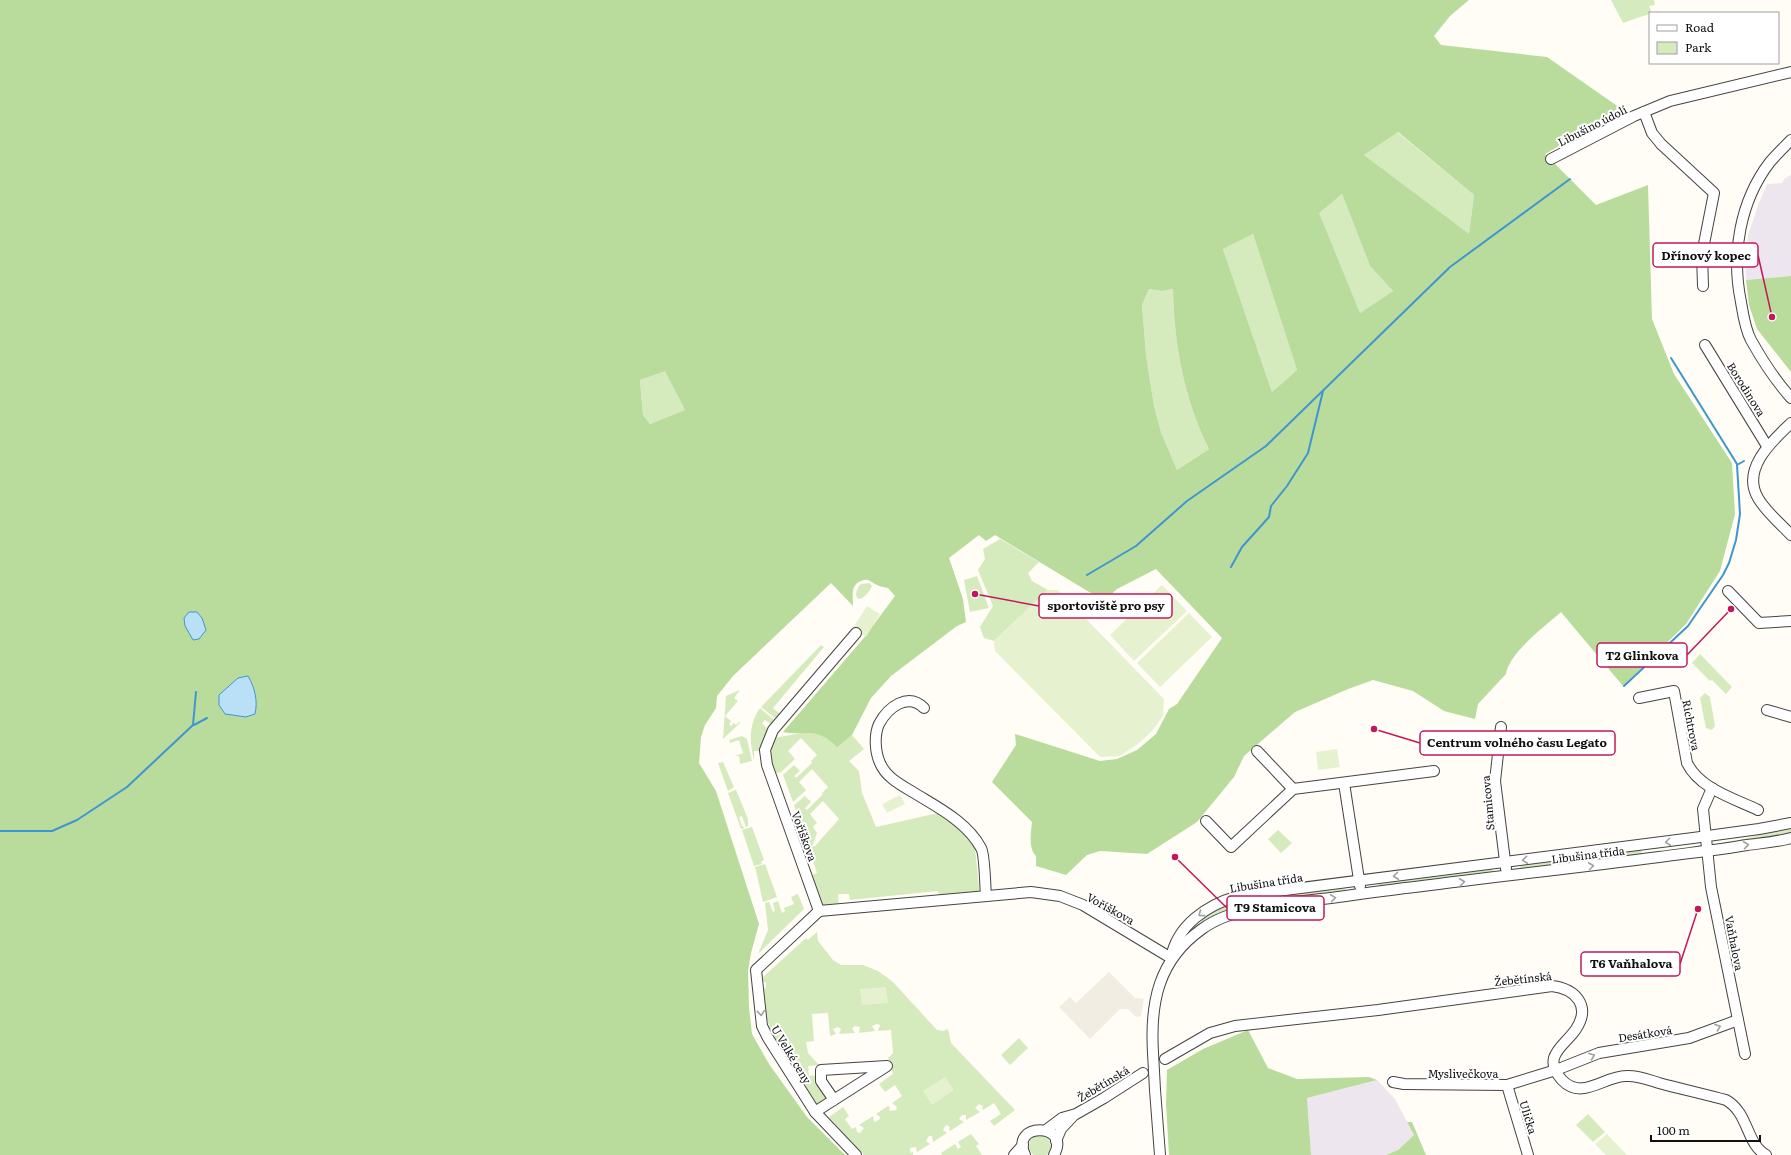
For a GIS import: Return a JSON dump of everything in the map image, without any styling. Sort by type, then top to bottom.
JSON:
[{"type":"street","name":"Libušino údolí","points":[[1551,159],[1644,112],[1670,101],[1791,72]]},
{"type":"street","name":"Libušino údolí","points":[[1644,112],[1652,133],[1660,144],[1714,193],[1702,254],[1703,286]]},
{"type":"street","points":[[1791,140],[1770,162],[1750,198],[1738,240],[1736,266],[1743,314],[1751,339],[1791,398]]},
{"type":"street","name":"Borodinova","points":[[1705,345],[1767,446]]},
{"type":"street","points":[[1791,423],[1767,446],[1756,467],[1753,478],[1754,490],[1762,505],[1791,535]]},
{"type":"street","points":[[1728,591],[1759,623],[1791,621]]},
{"type":"street","name":"Voříškova","points":[[856,633],[773,730],[765,750],[767,765],[819,911],[1031,892],[1060,896],[1083,905],[1171,958]]},
{"type":"street","name":"Richtrova","points":[[1639,698],[1674,691],[1687,763],[1692,773],[1700,781],[1712,788],[1758,810]]},
{"type":"street","points":[[924,708],[919,702],[903,701],[894,706],[879,725],[875,743],[880,764],[891,779],[958,821],[982,848],[986,896]]},
{"type":"street","points":[[1767,710],[1791,717]]},
{"type":"street","name":"Stamicova","points":[[1501,727],[1495,781],[1507,877]]},
{"type":"street","points":[[1257,751],[1293,789]]},
{"type":"street","points":[[1206,821],[1231,847],[1293,789],[1434,771]]},
{"type":"street","points":[[1344,783],[1362,894]]},
{"type":"street","points":[[1706,836],[1703,809],[1712,788]]},
{"type":"street","name":"Libušina třída","points":[[1171,958],[1173,947],[1178,935],[1203,912],[1228,899],[1759,829],[1791,823]]},
{"type":"street","name":"Vaňhalova","points":[[1706,836],[1711,887],[1745,1054]]},
{"type":"street","name":"Libušina třída","points":[[1171,958],[1201,930],[1223,917],[1244,911],[1362,894],[1708,851],[1791,838]]},
{"type":"street","name":"U Velké ceny","points":[[819,911],[756,970],[762,1026],[815,1112],[856,1155]]},
{"type":"street","points":[[1160,1155],[1151,1024],[1153,1008],[1160,983],[1171,958]]},
{"type":"street","name":"Žebětínská","points":[[1165,1059],[1210,1034],[1235,1026],[1378,1010],[1552,986],[1564,987],[1575,994],[1580,1001],[1582,1010],[1580,1021],[1575,1031],[1560,1045],[1555,1054],[1554,1064],[1556,1070]]},
{"type":"street","name":"Desátková","points":[[1556,1070],[1599,1053],[1688,1038],[1738,1020]]},
{"type":"street","name":"U Velké ceny","points":[[815,1112],[834,1100],[838,1097],[887,1066],[821,1070],[821,1081],[834,1100]]},
{"type":"street","points":[[1556,1070],[1561,1080],[1568,1085],[1580,1089],[1593,1087],[1616,1077],[1627,1076],[1726,1100],[1740,1111],[1756,1145],[1766,1155]]},
{"type":"street","name":"Myslivečkova","points":[[1393,1082],[1404,1084],[1507,1085],[1556,1070]]},
{"type":"street","name":"Žebětínská","points":[[1046,1130],[1062,1118],[1076,1114],[1108,1096],[1143,1073]]},
{"type":"street","name":"Ulička","points":[[1507,1085],[1528,1155]]},
{"type":"street","name":"Žebětínská","points":[[1056,1141],[1062,1129],[1076,1114]]},
{"type":"street","points":[[1014,1155],[1023,1145],[1026,1137],[1037,1129],[1046,1130],[1052,1134],[1056,1141],[1057,1148],[1055,1155]]},
{"type":"street","points":[[1023,1145],[1025,1155]]},
{"type":"shaded area","points":[[1791,175],[1791,276],[1746,280],[1745,260],[1748,235],[1767,184],[1782,183],[1785,178]]},
{"type":"shaded area","points":[[1109,972],[1135,998],[1144,999],[1141,1016],[1136,1017],[1128,1009],[1120,1009],[1090,1039],[1059,1007],[1070,997],[1076,1003]]},
{"type":"shaded area","points":[[1377,1080],[1395,1099],[1414,1135],[1398,1150],[1386,1155],[1311,1155],[1307,1098]]},
{"type":"green space","points":[[0,0],[1469,0],[1450,16],[1434,36],[1441,45],[1547,57],[1623,110],[1545,154],[1596,205],[1648,185],[1652,319],[1674,374],[1732,463],[1735,514],[1720,571],[1686,624],[1623,686],[1561,612],[1537,632],[1514,657],[1506,674],[1478,704],[1475,719],[1444,711],[1413,691],[1373,680],[1348,689],[1295,712],[1244,756],[1234,777],[1197,822],[1147,854],[1100,851],[1087,855],[1066,875],[1036,866],[1036,856],[1033,853],[1031,845],[1032,822],[992,782],[1016,745],[1015,734],[1100,761],[1117,759],[1137,750],[1156,734],[1169,709],[1177,704],[1222,638],[1156,569],[1117,589],[1104,601],[995,535],[986,541],[979,535],[949,558],[963,599],[966,622],[957,626],[891,676],[871,698],[852,735],[837,747],[829,740],[816,734],[783,732],[863,639],[895,596],[888,588],[879,586],[868,580],[861,581],[855,585],[853,592],[853,606],[831,583],[733,676],[717,696],[716,708],[705,725],[701,737],[699,763],[716,791],[759,924],[748,971],[749,1007],[752,1034],[769,1064],[807,1117],[845,1155],[0,1155]],"holes":[[[1398,132],[1474,195],[1469,234],[1364,155]],[[1342,194],[1370,266],[1393,291],[1360,313],[1319,213]],[[1253,234],[1297,370],[1272,392],[1223,249]],[[1149,289],[1162,291],[1173,289],[1178,351],[1182,371],[1193,411],[1209,449],[1177,470],[1161,432],[1154,406],[1146,355],[1142,305]],[[665,371],[685,410],[650,424],[643,415],[640,380]]]},
{"type":"green space","points":[[1611,0],[1654,0],[1655,5],[1649,6],[1652,12],[1649,12],[1649,14],[1623,23]]},
{"type":"green space","points":[[1397,132],[1474,195],[1469,235],[1364,155]]},
{"type":"green space","points":[[1342,194],[1370,266],[1393,291],[1360,313],[1318,212]]},
{"type":"green space","points":[[1253,234],[1297,370],[1272,392],[1223,249]]},
{"type":"green space","points":[[1791,276],[1791,372],[1757,329],[1749,305],[1746,280]]},
{"type":"green space","points":[[1149,289],[1162,291],[1173,289],[1178,351],[1182,371],[1193,411],[1209,449],[1177,470],[1161,432],[1154,406],[1146,355],[1142,305]]},
{"type":"green space","points":[[665,370],[685,410],[650,424],[643,415],[640,380]]},
{"type":"green space","points":[[1000,539],[1039,562],[1028,573],[1032,581],[1048,590],[994,641],[984,638],[980,627],[993,606],[978,570],[985,559],[983,549]]},
{"type":"green space","points":[[977,576],[989,608],[970,612],[964,580]]},
{"type":"green space","points":[[869,583],[872,586],[870,590],[865,596],[858,599],[856,591],[858,587],[861,584]]},
{"type":"green space","points":[[1162,585],[1187,611],[1134,661],[1110,635]]},
{"type":"green space","points":[[1048,590],[1058,590],[1164,699],[1163,716],[1152,731],[1138,744],[1120,756],[1100,757],[995,651],[994,641]]},
{"type":"green space","points":[[867,606],[880,614],[866,637],[853,628]]},
{"type":"green space","points":[[1189,613],[1212,637],[1160,687],[1137,663]]},
{"type":"green space","points":[[821,645],[824,647],[773,708],[780,714],[775,718],[761,707]]},
{"type":"green space","points":[[1700,654],[1732,687],[1726,694],[1692,663]]},
{"type":"green space","points":[[740,690],[734,698],[738,701],[725,716],[731,721],[729,724],[731,726],[734,723],[736,725],[739,722],[740,723],[723,739],[726,696]]},
{"type":"green space","points":[[1705,693],[1710,697],[1715,726],[1712,730],[1706,728],[1700,698]]},
{"type":"green space","points":[[760,708],[774,720],[772,725],[765,720],[762,723],[768,730],[762,741],[761,751],[754,751],[754,760],[751,746],[751,733],[756,714]]},
{"type":"green space","points":[[807,732],[818,733],[837,746],[852,735],[864,749],[849,761],[859,771],[862,793],[876,827],[938,813],[961,829],[975,848],[980,897],[940,900],[938,891],[850,900],[849,894],[838,894],[839,909],[819,911],[807,877],[817,873],[794,805],[805,796],[811,802],[805,808],[807,810],[828,787],[812,769],[799,782],[806,790],[793,802],[783,775],[794,765],[800,771],[794,776],[796,778],[812,763],[811,761],[817,755],[801,738],[788,751],[795,759],[781,772],[774,774],[771,756],[774,738]],"holes":[[[823,801],[839,819],[815,846],[812,847],[817,833],[813,827],[817,823],[810,814]]]},
{"type":"green space","points":[[742,736],[747,739],[752,761],[740,764],[739,756],[735,756],[743,753],[739,740],[730,743],[729,740]]},
{"type":"green space","points":[[1337,749],[1340,767],[1318,770],[1316,752]]},
{"type":"green space","points":[[723,762],[734,787],[728,791],[718,763]]},
{"type":"green space","points":[[736,790],[748,819],[748,826],[746,827],[742,816],[739,817],[742,826],[745,828],[741,829],[728,793]]},
{"type":"green space","points":[[900,795],[905,804],[887,813],[882,804]]},
{"type":"green space","points":[[752,827],[764,860],[761,862],[762,864],[754,866],[742,830]]},
{"type":"green space","points":[[1791,827],[1791,833],[1723,843],[1740,840]]},
{"type":"green space","points":[[1278,830],[1292,843],[1281,853],[1268,839]]},
{"type":"green space","points":[[1641,849],[1642,854],[1593,861],[1592,855]]},
{"type":"green space","points":[[1560,859],[1560,865],[1520,868],[1521,865]]},
{"type":"green space","points":[[765,864],[777,897],[763,902],[755,867]]},
{"type":"green space","points":[[1492,868],[1493,873],[1379,888],[1378,882]]},
{"type":"green space","points":[[1345,886],[1346,892],[1234,908],[1203,923],[1201,919],[1211,911],[1235,901]]},
{"type":"green space","points":[[798,894],[804,909],[758,954],[768,930],[765,903],[769,902],[773,912],[775,911],[773,903],[778,901],[782,913],[785,911],[784,908],[794,904],[791,897]]},
{"type":"green space","points":[[817,932],[818,941],[833,960],[841,965],[863,965],[878,971],[892,981],[937,1030],[943,1031],[948,1029],[951,1043],[1015,1110],[994,1126],[990,1121],[1001,1114],[994,1103],[983,1110],[983,1106],[979,1104],[975,1108],[980,1112],[966,1120],[966,1115],[962,1115],[959,1119],[964,1122],[950,1131],[950,1127],[946,1125],[943,1130],[947,1133],[933,1142],[932,1136],[929,1136],[926,1141],[930,1144],[917,1152],[916,1147],[910,1148],[913,1155],[864,1155],[829,1117],[843,1107],[849,1116],[845,1119],[852,1129],[856,1127],[857,1132],[860,1133],[864,1128],[859,1125],[873,1116],[874,1122],[879,1120],[880,1117],[876,1114],[888,1106],[890,1107],[890,1111],[896,1110],[897,1107],[892,1103],[902,1096],[895,1085],[885,1092],[879,1084],[893,1074],[888,1058],[893,1053],[891,1030],[878,1031],[880,1025],[877,1024],[872,1026],[875,1031],[859,1033],[860,1027],[855,1026],[852,1028],[855,1033],[839,1034],[841,1029],[838,1027],[833,1029],[836,1034],[830,1036],[828,1013],[812,1014],[814,1041],[806,1042],[808,1053],[819,1065],[808,1066],[809,1076],[820,1075],[827,1098],[817,1106],[772,1034],[767,1019],[763,989],[766,988],[766,983],[763,981],[763,977],[806,938],[808,940]]},
{"type":"green space","points":[[886,987],[888,1003],[862,1005],[860,989]]},
{"type":"green space","points":[[1248,1030],[1268,1068],[1297,1079],[1369,1077],[1377,1080],[1307,1098],[1311,1155],[1169,1155],[1166,1104],[1167,1070],[1203,1049]]},
{"type":"green space","points":[[1019,1038],[1028,1048],[1010,1065],[1001,1055]]},
{"type":"green space","points":[[945,1077],[954,1090],[932,1105],[923,1091]]},
{"type":"green space","points":[[1588,1114],[1605,1132],[1593,1142],[1576,1125]]},
{"type":"green space","points":[[1407,1122],[1412,1122],[1426,1155],[1386,1155],[1398,1150],[1414,1135]]},
{"type":"green space","points":[[971,1134],[979,1144],[976,1146],[982,1155],[942,1155],[941,1153],[955,1144],[958,1149],[961,1147],[958,1142]]},
{"type":"green space","points":[[1607,1134],[1627,1155],[1606,1155],[1595,1144]]},
{"type":"green space","points":[[1040,1135],[1048,1138],[1051,1146],[1048,1154],[1044,1156],[1036,1156],[1032,1154],[1029,1146],[1032,1138]]},
{"type":"water","points":[[189,612],[197,612],[202,618],[206,630],[199,639],[193,640],[185,626],[184,618]]},
{"type":"water","points":[[248,676],[255,695],[255,714],[246,717],[225,714],[219,705],[219,695],[238,678]]},
{"type":"waterway","points":[[1087,575],[1136,546],[1187,501],[1266,446],[1450,267],[1570,179]]},
{"type":"waterway","points":[[1671,358],[1737,464]]},
{"type":"waterway","points":[[1231,567],[1242,547],[1269,517],[1271,506],[1287,486],[1308,453],[1323,391]]},
{"type":"waterway","points":[[1624,686],[1688,626],[1723,575],[1729,563],[1736,540],[1740,514],[1737,465],[1744,461]]},
{"type":"waterway","points":[[0,831],[52,831],[77,820],[127,787],[193,725],[196,692]]},
{"type":"waterway","points":[[194,725],[207,718]]},
{"type":"place","name":"Dřínový kopec","points":[[1772,317]]},
{"type":"place","name":"sportoviště pro psy","points":[[975,594]]},
{"type":"place","name":"T2 Glinkova","points":[[1731,609]]},
{"type":"place","name":"Centrum volného času Legato","points":[[1374,729]]},
{"type":"place","name":"T9 Stamicova","points":[[1175,857]]},
{"type":"place","name":"T6 Vaňhalova","points":[[1698,909]]}]
